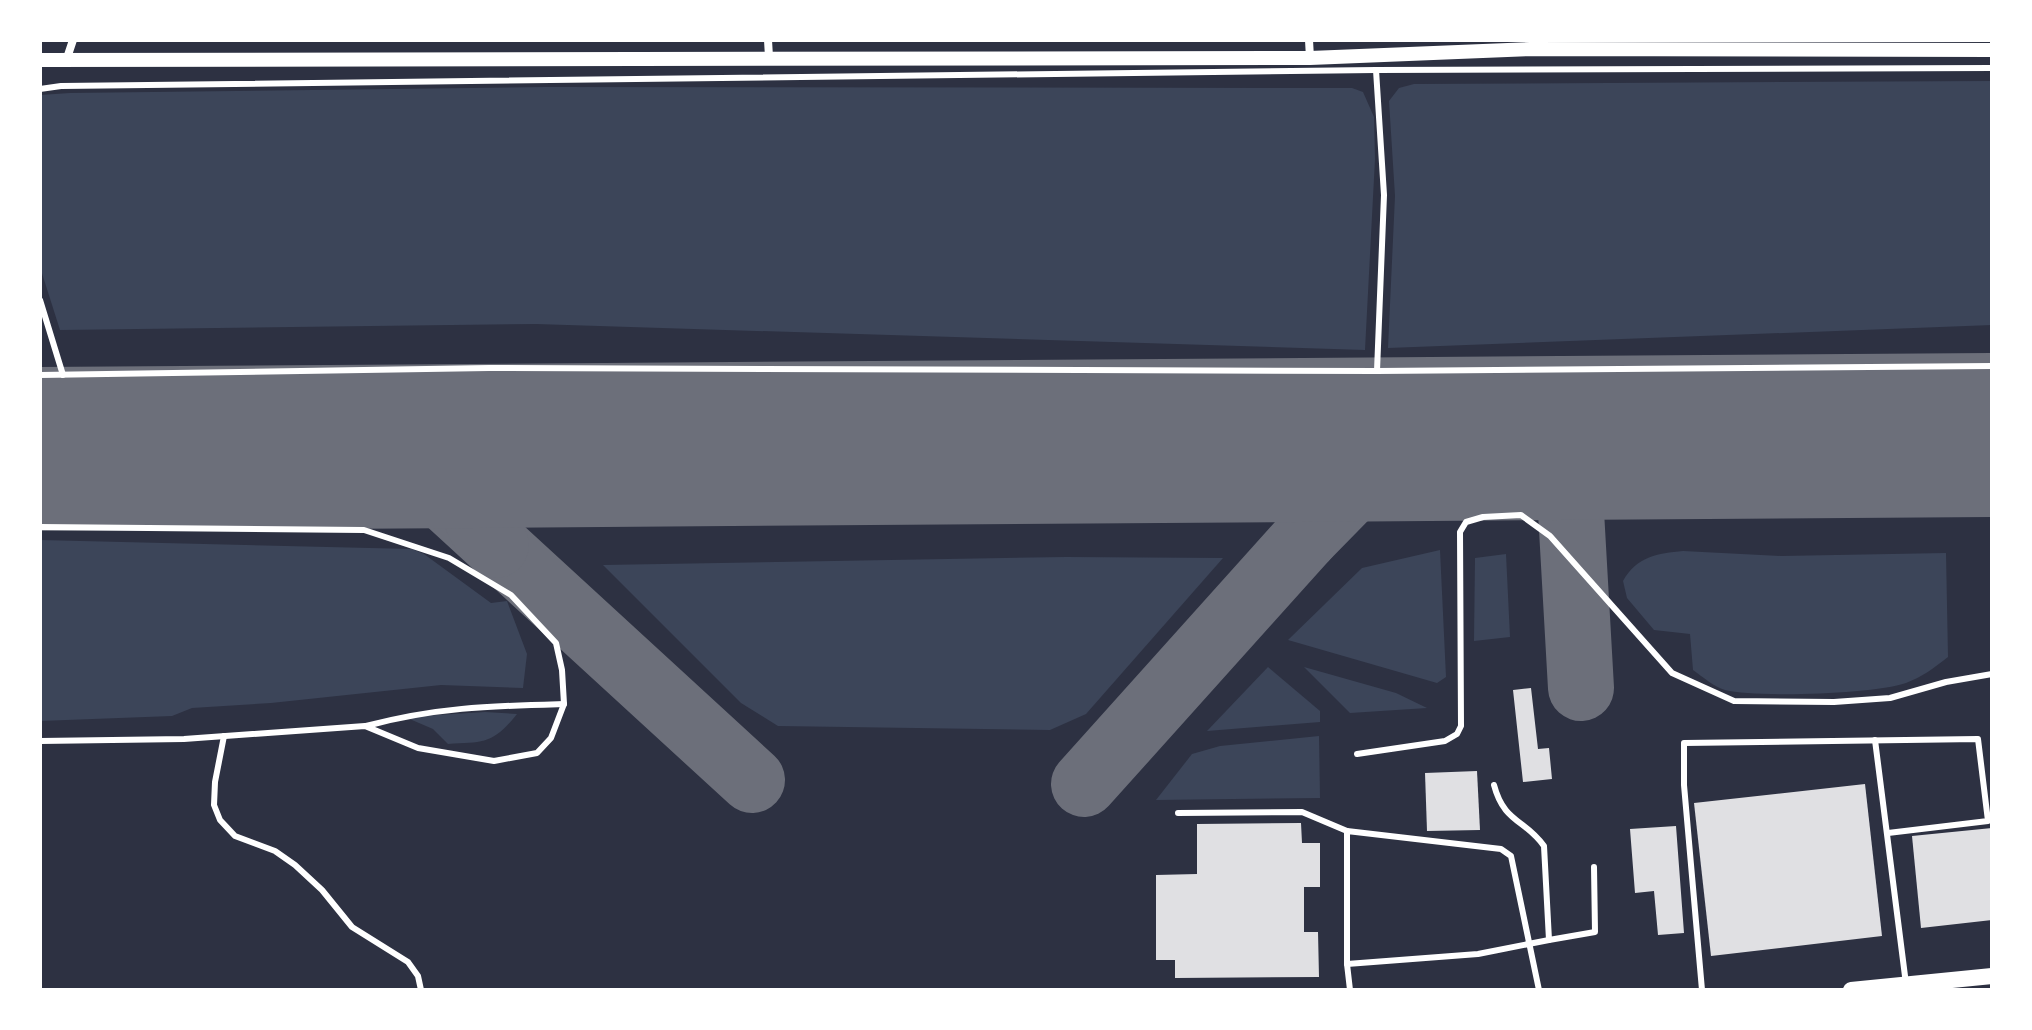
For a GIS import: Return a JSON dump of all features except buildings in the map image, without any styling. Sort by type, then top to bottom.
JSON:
[{"type":"main road","points":[[1851,990],[1992,976]]},
{"type":"street","points":[[67,58],[73,40]]},
{"type":"street","points":[[768,40],[769,57]]},
{"type":"street","points":[[1309,40],[1310,58]]},
{"type":"street","points":[[40,60],[1310,58],[1545,49],[1992,50]]},
{"type":"lane","points":[[40,89],[61,86],[1376,70],[1992,68]]},
{"type":"lane","points":[[1376,70],[1384,195],[1377,371]]},
{"type":"lane","points":[[40,300],[63,375]]},
{"type":"lane","points":[[40,375],[489,368],[1377,371],[1992,366]]},
{"type":"lane","points":[[1357,754],[1445,741],[1457,734],[1461,726],[1460,532],[1466,522],[1483,517],[1521,515],[1531,522],[1574,561],[1672,673],[1734,701],[1834,702],[1890,698],[1946,682],[1992,674]]},
{"type":"lane","points":[[40,527],[364,530],[449,558],[511,595],[556,643],[562,670],[564,704],[551,738],[537,753],[494,761],[418,748],[365,726]]},
{"type":"lane","points":[[40,741],[224,736],[365,726],[412,713],[463,707],[564,704]]},
{"type":"lane","points":[[224,736],[215,782],[214,805],[220,820],[235,836],[275,851],[295,865],[322,890],[352,927],[408,962],[418,976],[421,990]]},
{"type":"lane","points":[[1702,990],[1684,785],[1684,743],[1978,739],[1988,821],[1888,833]]},
{"type":"lane","points":[[1875,740],[1906,984]]},
{"type":"lane","points":[[1494,785],[1504,810],[1536,834],[1544,846],[1549,940]]},
{"type":"lane","points":[[1178,813],[1302,812],[1347,831],[1501,849],[1511,856],[1539,990]]},
{"type":"lane","points":[[1347,831],[1347,964],[1350,990]]},
{"type":"lane","points":[[1347,964],[1478,954],[1595,932],[1594,867]]},
{"type":"shaded area","points":[[1992,81],[1992,325],[1388,348],[1395,196],[1389,101],[1399,88],[1414,84]]},
{"type":"shaded area","points":[[546,87],[1352,88],[1363,92],[1374,117],[1375,159],[1365,350],[536,324],[60,330],[40,267],[40,95]]},
{"type":"shaded area","points":[[40,540],[412,549],[424,554],[491,603],[507,601],[527,654],[523,688],[441,685],[192,708],[172,716],[40,721]]},
{"type":"shaded area","points":[[1440,550],[1446,677],[1437,683],[1288,640],[1362,568]]},
{"type":"shaded area","points":[[1683,551],[1781,556],[1946,553],[1948,657],[1912,681],[1869,690],[1788,694],[1721,689],[1693,670],[1690,634],[1654,630],[1627,598],[1623,581],[1634,566],[1656,555]]},
{"type":"shaded area","points":[[1506,554],[1510,637],[1474,641],[1475,558]]},
{"type":"shaded area","points":[[1066,557],[1223,558],[1086,714],[1050,730],[778,726],[741,703],[603,565]]},
{"type":"shaded area","points":[[1268,667],[1320,711],[1320,722],[1207,731]]},
{"type":"shaded area","points":[[1304,667],[1396,693],[1427,708],[1350,713]]},
{"type":"shaded area","points":[[485,712],[517,714],[487,740],[448,744],[433,729],[405,717]]},
{"type":"shaded area","points":[[1319,736],[1320,798],[1156,800],[1192,754],[1220,746]]},
{"type":"taxiway","points":[[1581,688],[1570,494],[1580,462],[1606,438]]},
{"type":"taxiway","points":[[1084,784],[1305,538],[1356,486],[1390,457],[1445,439]]},
{"type":"taxiway","points":[[1284,440],[1307,462],[1319,484],[1319,509],[1305,538]]},
{"type":"taxiway","points":[[496,545],[483,530],[476,515],[474,494],[479,474],[492,458],[505,451],[532,445]]},
{"type":"taxiway","points":[[372,447],[398,459],[425,480],[752,780]]},
{"type":"runway","points":[[40,449],[1992,435]]}]
